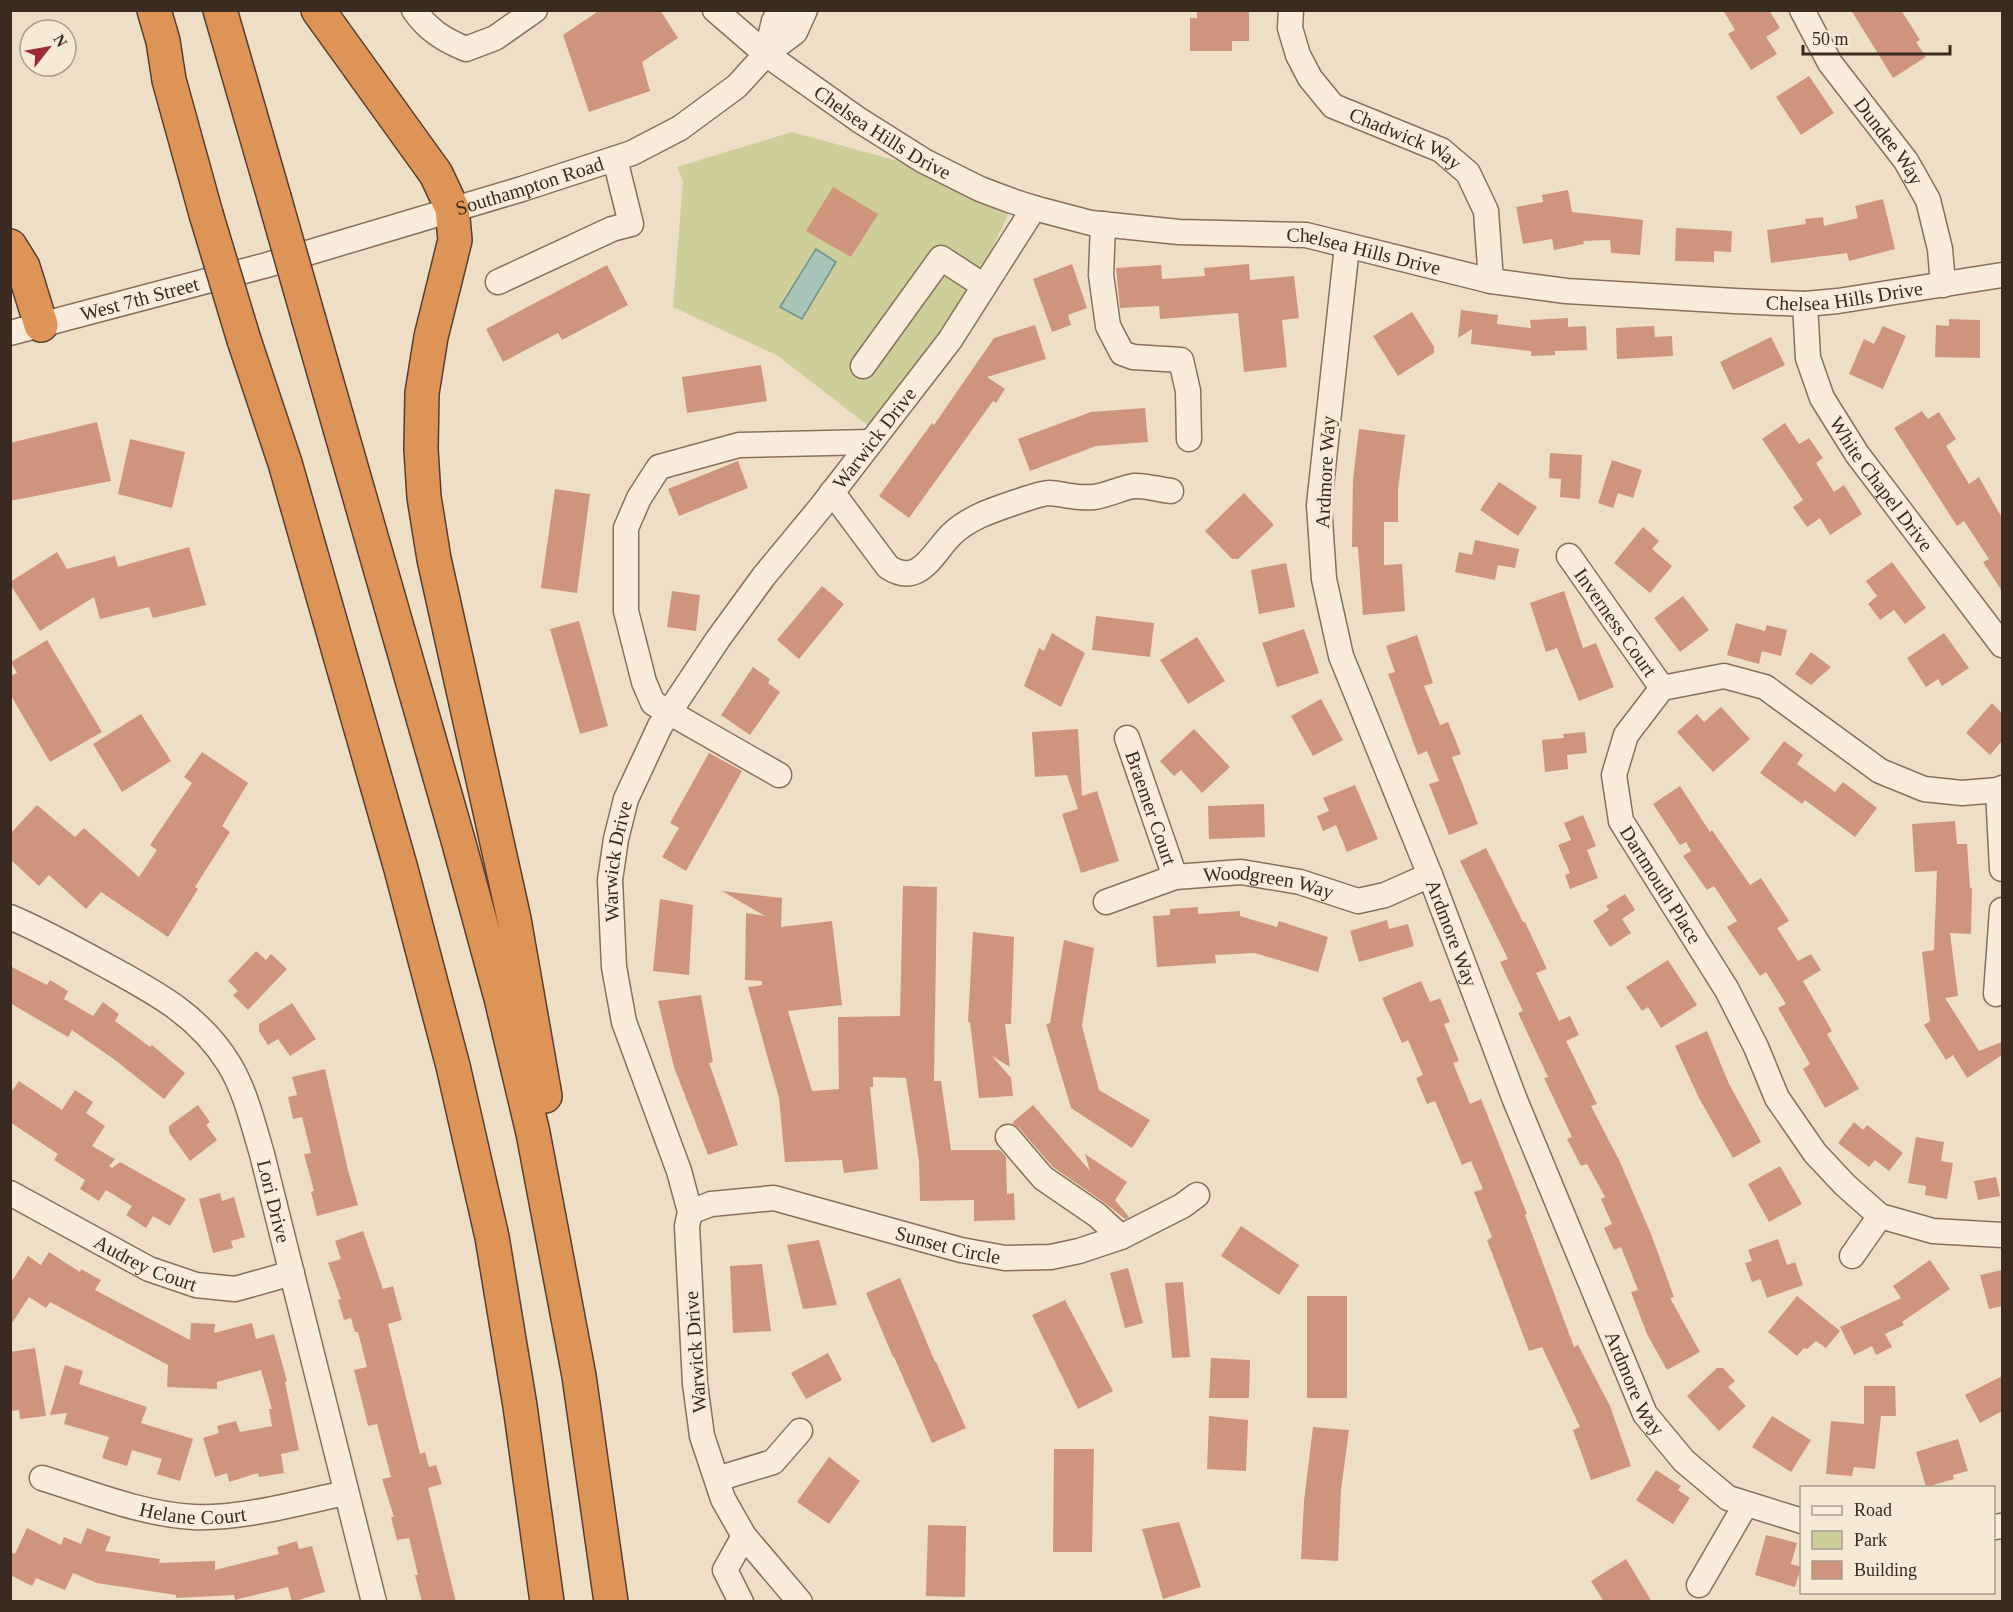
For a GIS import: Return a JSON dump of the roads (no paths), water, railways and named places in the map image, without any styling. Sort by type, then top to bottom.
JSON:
[{"type":"highway","points":[[135,10],[148,48],[169,81]]},
{"type":"highway","points":[[154,10],[163,41],[169,81],[206,214],[288,474],[394,846],[453,1066],[492,1237],[520,1406],[546,1602]]},
{"type":"highway","points":[[220,10],[498,987],[533,1133],[559,1262],[579,1376],[610,1602]]},
{"type":"highway","points":[[318,10],[436,174],[452,208],[455,240],[431,337],[422,393],[421,449],[424,497],[434,559],[514,919],[533,1022],[550,1128],[559,1262]]},
{"type":"highway","points":[[10,246],[23,267],[26,329]]},
{"type":"street","points":[[414,10],[424,25],[444,40],[466,49],[495,38],[535,10]]},
{"type":"street","name":"Chelsea Hills Drive","points":[[715,10],[766,54],[859,120],[924,161],[980,189],[1034,208],[1103,224],[1179,232],[1306,235],[1491,281],[1566,291],[1804,304],[2002,275]]},
{"type":"street","name":"Southampton Road","points":[[766,54],[774,21],[780,10]]},
{"type":"street","name":"Southampton Road","points":[[267,265],[522,189],[632,153],[680,128],[737,86],[766,54],[795,32],[805,10]]},
{"type":"street","name":"Chadwick Way","points":[[1291,10],[1290,28],[1298,55],[1310,78],[1333,106],[1442,150],[1468,173],[1486,211],[1491,281]]},
{"type":"street","name":"Dundee Way","points":[[1802,10],[1830,63],[1906,161],[1928,200],[1940,249],[1943,285]]},
{"type":"street","points":[[498,282],[612,229],[643,224],[615,159]]},
{"type":"street","name":"Warwick Drive","points":[[800,1602],[744,1536],[723,1499],[702,1436],[696,1384],[687,1226],[690,1212],[680,1171],[624,1022],[614,967],[610,880],[616,839],[626,799],[660,726],[669,712],[764,576],[950,340],[1034,208]]},
{"type":"street","points":[[1103,224],[1101,274],[1108,326],[1122,353],[1133,357],[1181,360],[1188,391],[1189,439]]},
{"type":"street","name":"Ardmore Way","points":[[1347,246],[1319,505],[1324,579],[1341,656],[1430,875],[1515,1100],[1645,1414],[1684,1461],[1728,1498],[1800,1521]]},
{"type":"street","points":[[863,366],[941,258],[984,286]]},
{"type":"street","name":"West 7th Street","points":[[26,329],[267,265]]},
{"type":"street","name":"White Chapel Drive","points":[[1804,304],[1808,358],[1822,398],[1857,454],[2002,645]]},
{"type":"street","points":[[779,775],[653,703],[644,682],[626,611],[626,528],[639,498],[660,467],[739,446],[871,442]]},
{"type":"street","points":[[832,492],[888,567],[897,573],[907,573],[920,570],[953,533],[979,516],[1047,493],[1083,498],[1096,497],[1135,486],[1171,491]]},
{"type":"street","name":"Inverness Court","points":[[1569,556],[1662,688]]},
{"type":"street","points":[[1662,688],[1724,676],[1766,687],[1880,771],[1924,789],[1962,793],[2000,789],[2002,869]]},
{"type":"street","name":"Dartmouth Place","points":[[1662,688],[1626,735],[1614,775],[1621,821],[1727,990],[1756,1047],[1777,1098],[1815,1153],[1845,1185],[1880,1216],[1933,1231],[2002,1235]]},
{"type":"street","name":"Braemer Court","points":[[1127,738],[1175,878]]},
{"type":"street","name":"Woodgreen Way","points":[[1106,902],[1175,878],[1241,872],[1300,882],[1359,901],[1385,895],[1430,875]]},
{"type":"street","points":[[1996,994],[2002,910]]},
{"type":"street","name":"Lori Drive","points":[[10,917],[43,932],[156,993],[188,1015],[212,1040],[230,1066],[246,1104],[262,1154],[374,1602]]},
{"type":"street","points":[[1008,1137],[1043,1178],[1097,1215],[1121,1237]]},
{"type":"street","name":"Audrey Court","points":[[10,1194],[149,1269],[196,1285],[235,1289],[292,1273]]},
{"type":"street","name":"Sunset Circle","points":[[690,1212],[711,1204],[774,1198],[961,1250],[1005,1258],[1051,1257],[1079,1251],[1121,1237],[1182,1206],[1197,1195]]},
{"type":"street","points":[[1852,1256],[1880,1216]]},
{"type":"street","points":[[717,1479],[773,1462],[800,1431]]},
{"type":"street","name":"Helane Court","points":[[42,1478],[151,1511],[193,1517],[251,1513],[346,1493]]},
{"type":"street","points":[[1700,1585],[1746,1504]]},
{"type":"street","points":[[741,1602],[725,1570],[744,1536]]}]
